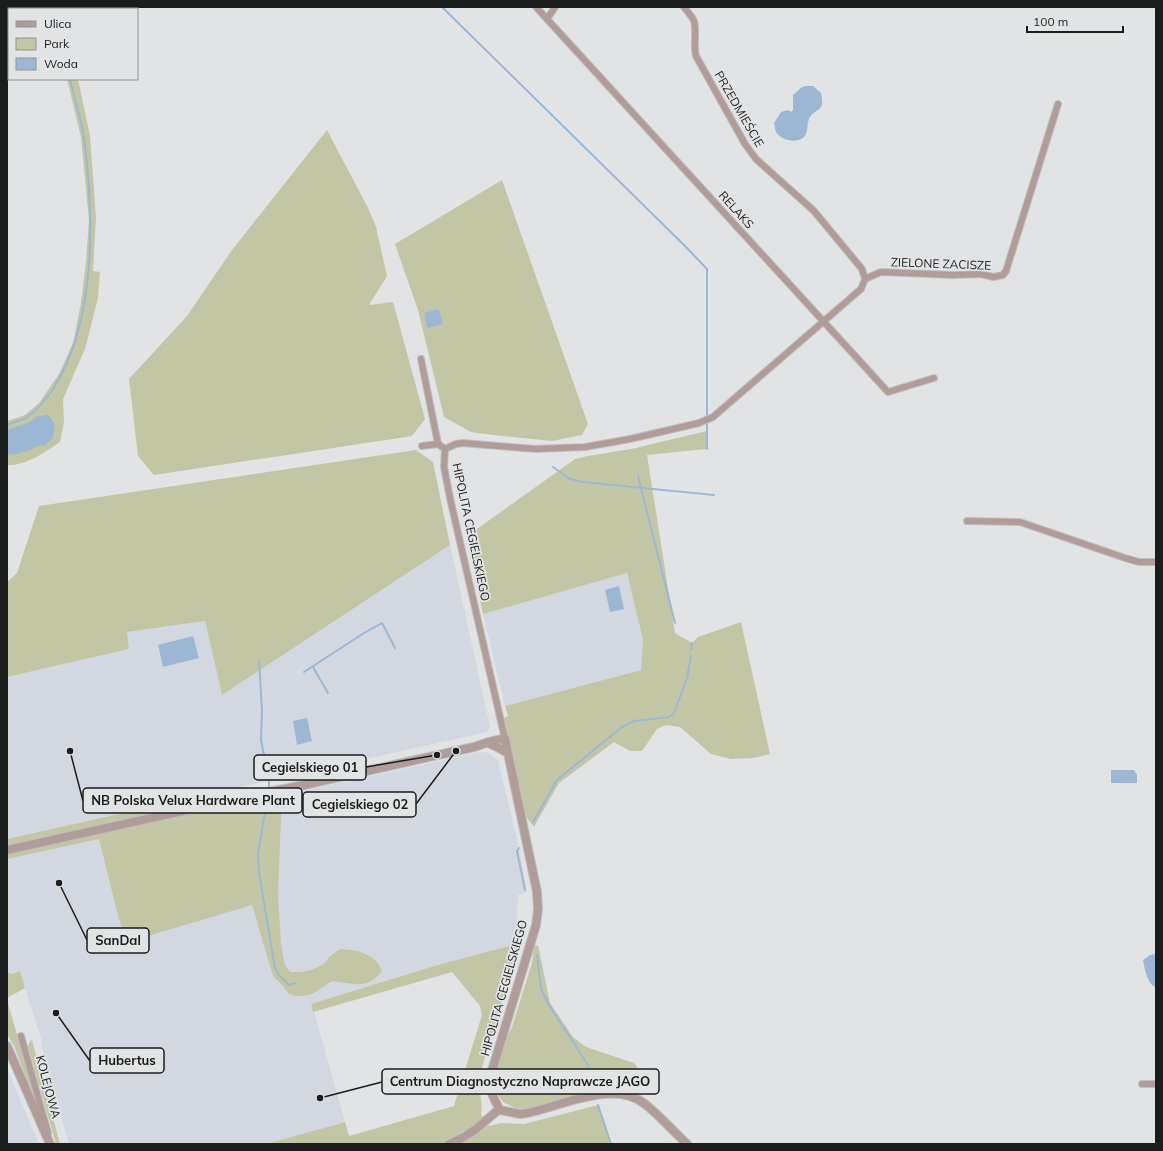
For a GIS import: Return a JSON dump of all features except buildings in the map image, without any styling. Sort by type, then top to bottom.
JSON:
[{"type":"street","name":"RELAKS","points":[[536,7],[888,392],[934,378]]},
{"type":"street","points":[[547,19],[555,7]]},
{"type":"street","name":"PRZEDMIEŚCIE","points":[[684,7],[694,21],[694,48],[696,56],[745,144],[756,159],[814,211],[862,269],[865,279]]},
{"type":"street","name":"ZIELONE ZACISZE","points":[[865,279],[881,272],[953,275],[1003,275],[1006,271],[1058,104]]},
{"type":"street","points":[[823,322],[861,289],[865,279]]},
{"type":"street","name":"HIPOLITA CEGIELSKIEGO","points":[[500,1110],[491,1094],[491,1074],[536,925],[538,892],[444,467],[446,450],[456,444],[463,443],[535,449],[585,447],[638,437],[707,420],[713,417],[823,322]]},
{"type":"street","points":[[421,359],[438,444],[446,450]]},
{"type":"street","points":[[422,446],[438,444]]},
{"type":"street","points":[[967,521],[1020,522],[1124,558],[1139,562],[1156,562]]},
{"type":"street","points":[[7,850],[488,743],[497,739],[505,739]]},
{"type":"street","points":[[488,743],[508,753]]},
{"type":"street","name":"KOLEJOWA","points":[[22,1036],[51,1144]]},
{"type":"street","name":"KOLEJOWA","points":[[7,1046],[51,1144]]},
{"type":"street","points":[[1142,1084],[1156,1084]]},
{"type":"street","points":[[448,1144],[476,1130],[494,1113],[500,1110],[520,1114],[527,1113],[592,1096],[612,1093],[624,1094],[644,1103],[687,1144]]},
{"type":"shaded area","points":[[450,545],[490,727],[487,732],[7,839],[7,677],[129,649],[127,632],[205,621],[222,695]]},
{"type":"shaded area","points":[[627,573],[643,640],[641,670],[505,706],[483,614]]},
{"type":"shaded area","points":[[486,752],[498,760],[520,852],[527,892],[518,895],[517,921],[526,923],[520,943],[434,966],[312,1004],[345,1122],[266,1144],[69,1144],[41,1044],[42,1042],[20,972],[11,974],[7,972],[7,859],[99,838],[116,908],[150,935],[278,896],[282,796],[475,753]]},
{"type":"shaded area","points":[[7,1068],[24,1109],[39,1144],[7,1144]]},
{"type":"green space","points":[[67,80],[78,80],[90,136],[96,217],[93,271],[100,272],[98,298],[85,349],[63,399],[64,423],[60,442],[28,461],[14,465],[7,465],[7,421],[25,415],[39,403],[59,374],[73,343],[81,303],[89,220],[81,137]]},
{"type":"green space","points":[[327,130],[368,208],[376,227],[387,276],[369,305],[393,302],[425,419],[412,436],[154,475],[138,456],[129,379],[187,316],[232,250]]},
{"type":"green space","points":[[502,180],[588,424],[582,435],[552,441],[493,435],[471,432],[444,417],[418,310],[395,244]]},
{"type":"green space","points":[[707,431],[707,449],[647,455],[675,633],[692,643],[698,637],[741,622],[770,754],[753,758],[731,759],[711,754],[680,727],[666,725],[657,729],[642,751],[630,751],[614,742],[559,783],[534,827],[526,817],[504,718],[508,716],[505,706],[641,670],[643,640],[627,573],[483,614],[467,536],[575,459],[631,449]]},
{"type":"green space","points":[[416,450],[433,462],[450,545],[222,695],[205,621],[127,632],[129,649],[7,677],[7,582],[17,573],[39,506]]},
{"type":"green space","points":[[268,795],[269,798],[282,796],[278,896],[281,943],[284,963],[290,972],[301,972],[311,970],[324,964],[330,956],[340,949],[353,950],[370,956],[379,964],[382,970],[372,981],[354,984],[332,981],[312,994],[296,996],[289,994],[273,976],[252,905],[128,942],[125,939],[116,908],[99,839],[7,859],[7,854]]},
{"type":"green space","points":[[146,808],[148,816],[7,847],[7,839]]},
{"type":"green space","points":[[520,943],[479,1077],[482,1105],[481,1114],[489,1126],[501,1123],[524,1124],[598,1105],[611,1144],[266,1144],[345,1122],[349,1136],[454,1106],[482,1015],[480,1006],[452,972],[313,1012],[311,1004],[434,966]]},
{"type":"green space","points":[[538,945],[550,1003],[573,1037],[586,1047],[634,1063],[639,1070],[643,1084],[599,1090],[537,1107],[517,1109],[503,1102],[498,1095],[495,1085],[495,1076],[504,1043],[512,1027],[532,963],[534,946]]},
{"type":"green space","points":[[20,971],[25,988],[7,998],[7,972],[11,974]]},
{"type":"green space","points":[[7,1000],[35,1097],[33,1096],[14,1046],[7,1034]]},
{"type":"green space","points":[[32,1040],[60,1144],[56,1144],[28,1046]]},
{"type":"water","points":[[813,86],[821,93],[821,107],[811,115],[808,122],[807,132],[800,140],[796,141],[782,138],[776,132],[774,123],[781,112],[788,110],[791,112],[793,110],[793,95],[802,87]]},
{"type":"water","points":[[438,309],[443,324],[428,328],[424,313]]},
{"type":"water","points":[[49,415],[55,425],[53,438],[45,445],[37,446],[28,451],[7,455],[7,430],[30,422],[36,417]]},
{"type":"water","points":[[619,586],[624,609],[610,612],[605,590]]},
{"type":"water","points":[[193,636],[199,658],[163,667],[158,645]]},
{"type":"water","points":[[307,718],[312,741],[297,745],[293,721]]},
{"type":"water","points":[[1111,770],[1134,770],[1137,775],[1137,783],[1111,783]]},
{"type":"water","points":[[1156,954],[1156,988],[1148,980],[1143,960],[1150,955]]},
{"type":"waterway","points":[[442,7],[707,269],[707,417]]},
{"type":"waterway","points":[[7,425],[22,420],[35,411],[53,389],[67,362],[78,332],[85,300],[89,267],[90,200],[84,138],[70,80]]},
{"type":"waterway","points":[[707,422],[707,449]]},
{"type":"waterway","points":[[553,467],[570,479],[582,482],[714,495]]},
{"type":"waterway","points":[[638,476],[675,623]]},
{"type":"waterway","points":[[304,672],[382,623],[395,648]]},
{"type":"waterway","points":[[691,650],[692,643]]},
{"type":"waterway","points":[[533,822],[557,780],[622,727],[634,721],[669,717],[674,713],[687,678],[691,656]]},
{"type":"waterway","points":[[259,661],[262,710],[261,740],[269,780],[269,790]]},
{"type":"waterway","points":[[313,667],[328,693]]},
{"type":"waterway","points":[[268,795],[258,853],[259,873],[275,968],[279,975],[289,985],[296,983]]},
{"type":"waterway","points":[[519,848],[517,851],[525,890]]},
{"type":"waterway","points":[[537,955],[541,989],[549,1005],[588,1065],[593,1089]]},
{"type":"waterway","points":[[598,1105],[611,1144]]},
{"type":"place","name":"NB Polska Velux Hardware Plant","points":[[70,751]]},
{"type":"place","name":"Cegielskiego 02","points":[[456,751]]},
{"type":"place","name":"Cegielskiego 01","points":[[437,755]]},
{"type":"place","name":"SanDal","points":[[59,883]]},
{"type":"place","name":"Hubertus","points":[[56,1013]]},
{"type":"place","name":"Centrum Diagnostyczno Naprawcze JAGO","points":[[320,1098]]}]
